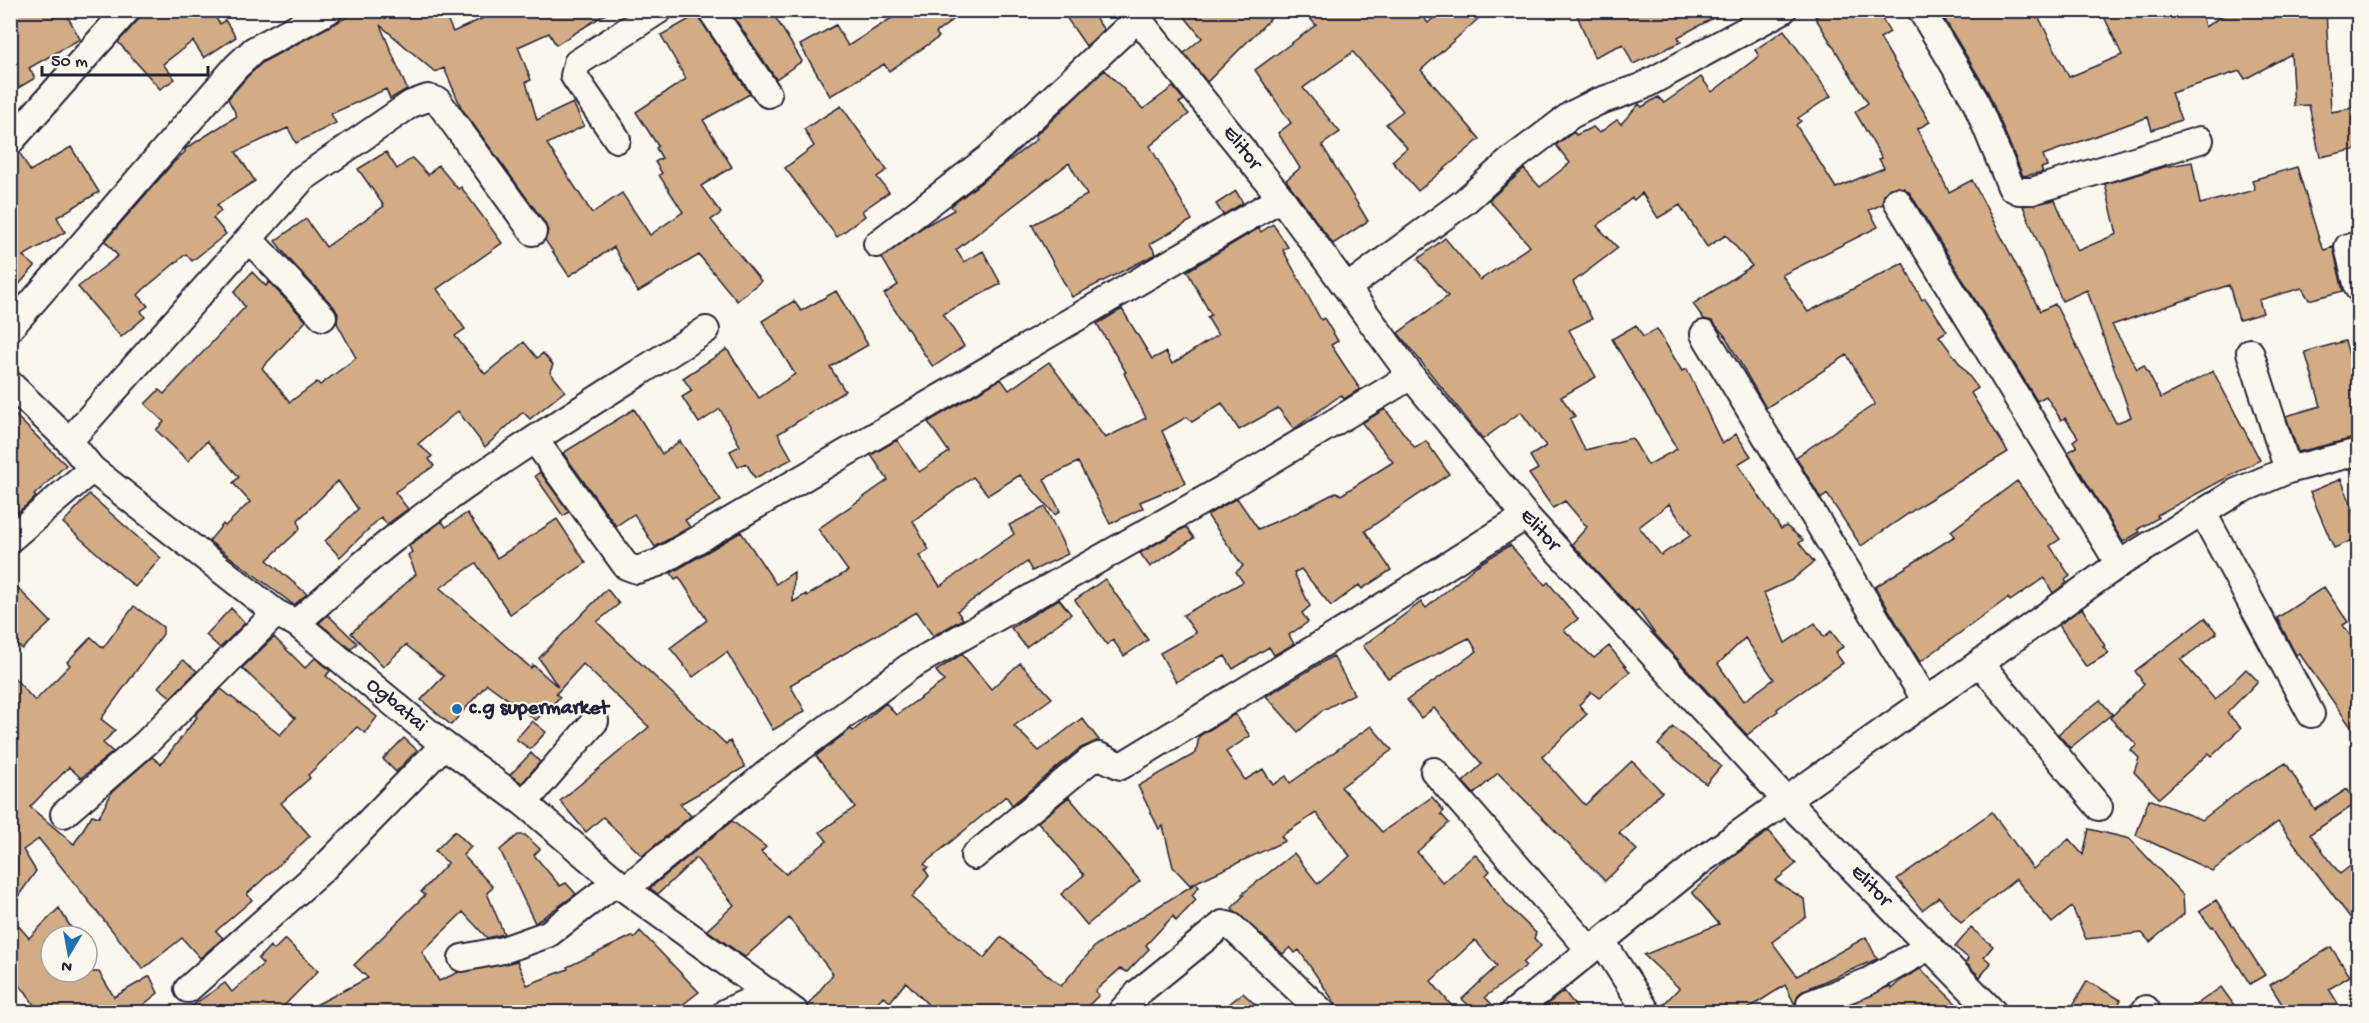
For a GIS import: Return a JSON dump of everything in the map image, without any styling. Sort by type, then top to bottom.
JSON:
[{"type":"street","points":[[10,142],[127,10]]},
{"type":"street","points":[[10,328],[236,67],[254,50],[329,10]]},
{"type":"street","points":[[616,139],[574,76],[574,70],[577,63],[659,10]]},
{"type":"street","points":[[711,10],[768,94]]},
{"type":"street","points":[[1348,287],[1464,202],[1571,115],[1597,102],[1641,87],[1783,10]]},
{"type":"street","points":[[1921,10],[1975,100],[2010,187],[2019,191],[2032,191],[2200,140]]},
{"type":"street","points":[[877,244],[991,156],[1134,15]]},
{"type":"street","name":"Elitor","points":[[1134,15],[1281,198],[1411,376],[1526,516],[1786,801],[1993,1012]]},
{"type":"street","points":[[69,441],[302,179],[411,104],[428,99],[438,101],[533,232]]},
{"type":"street","points":[[535,440],[626,566],[637,570],[658,563],[1281,198]]},
{"type":"street","points":[[1898,201],[2119,564]]},
{"type":"street","points":[[250,240],[323,317]]},
{"type":"street","points":[[2348,247],[2358,288]]},
{"type":"street","points":[[64,814],[286,618],[535,440],[706,330]]},
{"type":"street","points":[[1704,334],[1926,701]]},
{"type":"street","points":[[2250,352],[2288,470]]},
{"type":"street","points":[[462,958],[502,950],[549,934],[621,885],[909,666],[1237,481],[1411,376]]},
{"type":"street","name":"Ogbatai","points":[[10,384],[69,441],[92,469],[286,618],[444,745],[524,803],[621,885],[795,1012]]},
{"type":"street","points":[[1514,1012],[1702,860],[2119,564],[2236,492],[2288,470],[2358,453]]},
{"type":"street","points":[[10,539],[92,469]]},
{"type":"street","points":[[2203,513],[2311,714]]},
{"type":"street","points":[[974,856],[1089,761],[1099,756],[1121,766],[1358,622],[1526,516]]},
{"type":"street","points":[[1980,663],[2099,807]]},
{"type":"street","points":[[524,803],[595,721]]},
{"type":"street","points":[[188,989],[323,868],[444,745]]},
{"type":"street","points":[[1434,771],[1596,946],[1647,1012]]},
{"type":"street","points":[[1120,1012],[1139,992],[1223,924],[1231,926],[1322,1012]]},
{"type":"street","points":[[1810,1004],[1867,982],[1929,947]]},
{"type":"street","points":[[726,1012],[769,992]]},
{"type":"building","points":[[10,10],[64,10],[80,39],[29,68],[35,78],[10,93]]},
{"type":"building","points":[[142,10],[210,10],[220,24],[225,20],[236,37],[204,58],[193,41],[163,64],[175,79],[160,89],[118,42],[138,20]]},
{"type":"building","points":[[346,10],[404,10],[408,17],[422,10],[443,10],[453,32],[488,16],[484,10],[612,10],[556,45],[549,33],[518,47],[531,80],[526,82],[537,120],[573,103],[584,126],[547,144],[592,213],[622,193],[650,235],[683,212],[659,175],[662,173],[655,162],[662,158],[656,148],[658,146],[636,112],[686,79],[661,35],[697,15],[750,94],[703,120],[732,167],[701,186],[721,213],[711,220],[761,281],[737,301],[699,255],[638,292],[614,247],[569,276],[545,240],[548,231],[545,223],[462,109],[444,68],[435,72],[380,25],[407,89],[390,99],[386,89],[331,114],[336,123],[296,143],[288,128],[236,152],[255,181],[217,205],[221,211],[213,218],[226,234],[192,261],[186,254],[144,289],[138,295],[148,306],[141,311],[145,317],[121,337],[78,287],[118,256],[105,241],[185,152],[185,149],[237,116],[228,99],[247,77],[263,62],[349,16]]},
{"type":"building","points":[[729,10],[771,10],[802,61],[776,79]]},
{"type":"building","points":[[904,10],[966,10],[936,33],[939,37],[889,71],[884,64],[830,96],[800,45],[836,25],[848,46]]},
{"type":"building","points":[[1061,10],[1090,10],[1104,30],[1086,46]]},
{"type":"building","points":[[1179,10],[1279,10],[1207,82],[1184,53],[1202,38]]},
{"type":"building","points":[[1302,10],[1417,10],[1428,23],[1442,10],[1488,10],[1421,70],[1480,139],[1418,191],[1392,161],[1407,148],[1386,124],[1403,111],[1353,52],[1303,88],[1340,132],[1322,145],[1368,221],[1333,244],[1286,180],[1300,168],[1278,133],[1291,123],[1255,70],[1316,25]]},
{"type":"building","points":[[1575,10],[1728,10],[1678,37],[1681,42],[1633,64],[1623,44],[1594,57]]},
{"type":"building","points":[[1826,10],[1877,10],[1890,32],[1880,38],[1930,122],[1917,129],[1949,192],[1972,180],[2040,311],[2055,304],[2116,423],[2131,417],[2087,290],[2062,301],[2023,206],[2055,200],[2077,251],[2117,234],[2105,184],[2164,167],[2192,162],[2200,204],[2255,190],[2252,180],[2297,167],[2320,242],[2324,250],[2333,247],[2343,291],[2309,300],[2302,288],[2259,300],[2263,313],[2239,320],[2229,285],[2112,325],[2137,369],[2144,365],[2161,398],[2213,371],[2260,460],[2157,515],[2158,518],[2138,529],[2140,532],[2123,542],[2068,452],[2077,447],[2073,441],[2078,437],[2065,418],[2061,420],[2046,396],[2037,401],[1910,193],[1904,188],[1890,188],[1884,194],[1883,204],[1869,210],[1878,227],[1782,275],[1808,312],[1903,263],[1922,300],[1925,298],[1947,331],[1939,336],[1978,388],[1971,393],[2008,452],[1924,503],[1861,546],[1827,494],[1821,499],[1796,457],[1875,404],[1847,355],[1766,408],[1725,336],[1712,321],[1704,319],[1693,304],[1752,266],[1726,235],[1707,247],[1680,205],[1658,218],[1642,193],[1634,200],[1632,198],[1597,226],[1618,248],[1573,282],[1592,319],[1569,330],[1596,377],[1561,397],[1575,416],[1570,419],[1585,450],[1632,438],[1648,465],[1677,449],[1612,339],[1636,325],[1643,337],[1657,329],[1682,371],[1687,369],[1722,444],[1736,434],[1751,456],[1738,464],[1781,529],[1786,526],[1803,540],[1799,543],[1814,562],[1792,580],[1764,593],[1785,643],[1815,623],[1824,637],[1831,631],[1843,647],[1835,652],[1843,663],[1777,709],[1778,711],[1747,735],[1655,634],[1638,610],[1635,613],[1572,544],[1587,527],[1565,501],[1553,508],[1529,474],[1538,469],[1530,456],[1546,446],[1521,412],[1483,439],[1398,333],[1448,296],[1418,259],[1445,238],[1480,280],[1530,246],[1489,200],[1524,169],[1540,187],[1570,163],[1556,145],[1574,132],[1576,135],[1593,127],[1599,133],[1617,120],[1621,124],[1639,104],[1642,107],[1658,97],[1664,103],[1701,77],[1712,92],[1759,56],[1755,50],[1784,30],[1831,96],[1798,118],[1801,121],[1796,125],[1836,188],[1884,168],[1879,159],[1882,158],[1855,112],[1868,103],[1815,17]],"holes":[[[1669,504],[1691,535],[1661,555],[1639,527]],[[1745,638],[1774,679],[1744,701],[1718,664]]]},
{"type":"building","points":[[1939,10],[2035,10],[2069,77],[2122,55],[2101,10],[2201,10],[2205,27],[2231,10],[2326,10],[2331,112],[2358,107],[2358,149],[2320,157],[2309,105],[2294,106],[2291,54],[2245,79],[2240,71],[2171,93],[2181,120],[2152,130],[2148,117],[2043,155],[2047,166],[2041,168],[2043,172],[2023,176],[1988,92]]},
{"type":"building","points":[[1105,70],[1143,109],[1173,87],[1184,100],[1179,103],[1189,114],[1150,146],[1192,220],[1150,244],[1156,254],[1072,297],[1032,225],[1087,195],[1069,163],[956,250],[964,262],[983,251],[1001,284],[943,314],[964,346],[933,367],[884,294],[898,285],[882,258],[923,227],[954,210],[951,206],[1037,139],[1035,136]]},
{"type":"building","points":[[841,106],[887,170],[877,177],[889,192],[862,211],[865,216],[837,237],[785,168],[814,146],[804,129]]},
{"type":"building","points":[[71,147],[99,192],[57,217],[65,232],[23,256],[35,266],[10,295],[10,157],[20,153],[30,171]]},
{"type":"building","points":[[386,152],[397,169],[412,158],[428,175],[438,165],[458,189],[461,187],[502,243],[437,289],[465,329],[455,336],[485,374],[524,342],[537,358],[543,353],[553,365],[550,372],[565,391],[530,419],[523,412],[485,447],[458,411],[418,444],[432,456],[429,459],[434,466],[395,492],[408,509],[387,524],[381,517],[340,557],[325,541],[358,509],[338,481],[298,520],[300,529],[267,560],[307,594],[294,605],[209,541],[223,524],[225,526],[250,502],[233,483],[239,477],[207,441],[188,461],[156,430],[164,422],[145,404],[159,390],[164,394],[245,307],[234,292],[252,272],[266,286],[269,282],[306,321],[262,368],[290,402],[317,382],[320,385],[356,358],[337,323],[338,314],[334,307],[275,241],[306,219],[326,247],[384,206],[358,169]]},
{"type":"building","points":[[1236,191],[1243,203],[1223,215],[1216,204]]},
{"type":"building","points":[[1273,224],[1288,247],[1283,250],[1321,320],[1324,318],[1338,341],[1331,345],[1360,389],[1344,399],[1341,395],[1294,429],[1278,408],[1239,430],[1222,403],[1192,422],[1187,417],[1162,431],[1186,483],[1140,502],[1143,508],[1110,524],[1078,462],[1044,479],[1060,511],[1055,515],[1020,475],[988,495],[973,477],[913,521],[929,550],[919,556],[940,586],[1014,534],[1009,525],[1045,507],[1068,554],[1032,571],[1027,562],[957,611],[963,619],[933,636],[916,612],[790,685],[805,711],[773,730],[727,652],[693,677],[670,648],[707,620],[679,577],[675,579],[671,573],[741,532],[776,584],[794,572],[793,602],[806,594],[807,596],[848,571],[818,529],[888,480],[871,455],[897,440],[919,472],[949,452],[928,422],[1001,379],[1009,390],[1049,362],[1105,438],[1146,418],[1124,373],[1126,372],[1097,324],[1122,309],[1152,359],[1166,352],[1172,364],[1218,335],[1207,317],[1211,315],[1187,271],[1259,228],[1261,232]]},
{"type":"building","points":[[836,291],[868,345],[830,367],[845,391],[778,434],[792,459],[755,478],[746,463],[738,467],[730,451],[740,446],[720,409],[699,423],[682,397],[692,391],[683,378],[727,349],[759,398],[795,374],[762,321],[794,301],[801,311]]},
{"type":"building","points":[[2345,341],[2358,386],[2358,437],[2298,452],[2286,416],[2321,406],[2305,352]]},
{"type":"building","points":[[634,409],[662,454],[680,441],[721,501],[685,520],[690,527],[655,547],[634,514],[616,526],[563,453]]},
{"type":"building","points":[[1385,409],[1415,448],[1426,441],[1449,474],[1365,531],[1391,570],[1362,589],[1359,585],[1331,606],[1301,569],[1294,573],[1310,606],[1302,613],[1308,622],[1289,635],[1294,644],[1274,655],[1269,647],[1233,669],[1225,656],[1176,682],[1160,653],[1196,633],[1183,615],[1243,582],[1236,572],[1243,566],[1207,515],[1237,498],[1258,529],[1337,492],[1341,495],[1393,462],[1362,423]]},
{"type":"building","points":[[10,410],[66,465],[34,495],[36,497],[10,519]]},
{"type":"building","points":[[540,472],[569,512],[563,516],[535,476]]},
{"type":"building","points":[[2341,479],[2358,522],[2358,538],[2334,548],[2310,492]]},
{"type":"building","points":[[2017,481],[2060,539],[2050,546],[2070,576],[2065,580],[2067,583],[2053,593],[2044,578],[2010,601],[2008,598],[1920,662],[1875,587],[1955,536],[1951,531]]},
{"type":"building","points":[[89,494],[161,558],[135,587],[63,523]]},
{"type":"building","points":[[467,513],[497,558],[557,519],[586,563],[510,614],[476,563],[440,588],[531,668],[533,665],[558,687],[539,658],[607,589],[619,604],[597,622],[726,744],[730,741],[745,767],[680,804],[691,816],[642,856],[603,817],[586,832],[560,801],[649,727],[583,664],[556,694],[560,697],[536,720],[487,684],[451,725],[421,700],[444,676],[406,645],[383,667],[351,633],[416,574],[408,555],[412,552],[409,546],[442,521],[446,527]]},
{"type":"building","points":[[1186,527],[1194,538],[1150,567],[1140,553]]},
{"type":"building","points":[[1510,545],[1545,585],[1548,582],[1578,619],[1564,630],[1594,658],[1609,646],[1630,672],[1599,698],[1591,692],[1579,705],[1587,714],[1542,757],[1585,805],[1632,761],[1662,792],[1619,833],[1637,850],[1605,881],[1498,773],[1474,794],[1463,782],[1482,764],[1434,708],[1421,718],[1407,700],[1477,651],[1469,638],[1388,678],[1363,646],[1421,602],[1426,608],[1476,566]]},
{"type":"building","points":[[1105,579],[1148,640],[1124,656],[1113,640],[1107,645],[1075,600]]},
{"type":"building","points":[[10,580],[51,622],[22,649],[10,638]]},
{"type":"building","points":[[2324,587],[2348,622],[2343,625],[2358,647],[2358,737],[2299,653],[2296,655],[2277,618]]},
{"type":"building","points":[[1059,599],[1071,614],[1026,647],[1011,628]]},
{"type":"building","points":[[134,606],[163,627],[163,634],[101,719],[115,730],[103,743],[113,752],[81,778],[69,767],[30,807],[74,844],[92,815],[99,817],[112,792],[152,757],[161,764],[197,717],[195,715],[221,689],[280,735],[295,718],[242,668],[274,637],[305,668],[315,658],[330,671],[326,676],[377,717],[365,733],[357,727],[308,775],[310,778],[281,803],[310,836],[247,894],[252,900],[216,931],[223,938],[200,958],[182,938],[143,969],[39,839],[23,850],[36,871],[10,908],[10,673],[35,701],[70,665],[67,662],[91,637],[103,648]]},
{"type":"building","points":[[231,608],[245,623],[220,648],[206,635]]},
{"type":"building","points":[[2082,608],[2105,646],[2103,647],[2109,653],[2086,667],[2059,625]]},
{"type":"building","points":[[328,615],[357,643],[351,649],[319,623]]},
{"type":"building","points":[[2205,618],[2217,633],[2181,660],[2215,700],[2246,669],[2258,681],[2227,713],[2241,728],[2212,756],[2209,753],[2159,798],[2134,772],[2139,758],[2131,750],[2137,745],[2110,718],[2144,684],[2135,671]]},
{"type":"building","points":[[962,654],[991,689],[1020,663],[1052,698],[1014,726],[1039,751],[1082,718],[1099,740],[1079,749],[1012,805],[1006,796],[924,864],[928,867],[925,870],[929,876],[912,897],[984,958],[1001,937],[1061,986],[1096,945],[1196,883],[1199,887],[1192,895],[1196,900],[1176,921],[1173,916],[1146,945],[1149,949],[1127,972],[1120,969],[1095,991],[1099,995],[1082,1012],[935,1012],[906,982],[890,1002],[883,996],[869,1012],[810,1012],[808,1005],[833,974],[789,918],[745,957],[707,930],[734,905],[696,858],[658,894],[650,888],[732,821],[766,847],[761,852],[786,874],[827,841],[820,832],[855,807],[816,756],[851,729],[853,731],[886,703],[896,715],[944,681],[936,671]]},
{"type":"building","points":[[1333,656],[1354,694],[1323,710],[1298,732],[1266,696]]},
{"type":"building","points":[[183,660],[197,671],[171,697],[158,687]]},
{"type":"building","points":[[2100,700],[2112,714],[2070,748],[2058,734]]},
{"type":"building","points":[[1235,714],[1250,736],[1226,752],[1245,780],[1263,769],[1273,785],[1286,776],[1290,783],[1371,726],[1392,750],[1341,787],[1382,832],[1432,797],[1444,811],[1441,814],[1449,823],[1417,852],[1443,883],[1475,854],[1490,871],[1486,875],[1507,905],[1536,933],[1534,938],[1541,946],[1523,963],[1526,966],[1485,997],[1499,1012],[1476,1012],[1462,999],[1497,966],[1475,940],[1431,981],[1457,1012],[1341,1012],[1299,950],[1295,953],[1290,947],[1283,954],[1234,911],[1232,908],[1244,895],[1242,894],[1294,853],[1318,884],[1350,856],[1316,813],[1281,836],[1285,841],[1190,885],[1173,867],[1163,826],[1159,829],[1138,786],[1196,753],[1199,736]]},
{"type":"building","points":[[532,721],[546,732],[530,749],[516,739]]},
{"type":"building","points":[[1673,727],[1721,766],[1706,784],[1658,745]]},
{"type":"building","points":[[404,738],[417,750],[396,772],[383,759]]},
{"type":"building","points":[[531,753],[540,762],[522,783],[510,775]]},
{"type":"building","points":[[2286,763],[2315,810],[2347,789],[2357,803],[2310,834],[2340,874],[2358,860],[2358,928],[2278,822],[2212,871],[2136,835],[2149,799],[2202,820],[2245,787]]},
{"type":"building","points":[[1069,797],[1140,881],[1087,925],[1061,894],[1084,875],[1038,822]]},
{"type":"building","points":[[1992,812],[2033,869],[2069,839],[2083,855],[2089,829],[2130,839],[2183,895],[2184,914],[2150,942],[2142,933],[2086,939],[2072,907],[2052,923],[2016,879],[1961,923],[1939,897],[1922,910],[1897,879]]},
{"type":"building","points":[[455,831],[471,847],[463,855],[493,887],[487,893],[504,934],[487,938],[463,912],[422,952],[439,981],[459,972],[517,961],[527,985],[568,969],[567,967],[632,936],[634,938],[640,931],[699,992],[673,1012],[302,1012],[368,978],[354,965],[425,895],[421,892],[448,863],[435,851]]},
{"type":"building","points":[[1769,831],[1796,864],[1775,881],[1804,899],[1806,917],[1772,942],[1797,976],[1866,937],[1877,959],[1804,990],[1798,995],[1795,1005],[1785,985],[1743,1012],[1662,1012],[1661,1007],[1679,988],[1644,955],[1719,924],[1692,892],[1731,858]]},
{"type":"building","points":[[518,835],[525,835],[540,849],[534,855],[560,886],[566,883],[576,894],[535,923],[500,850]]},
{"type":"building","points":[[2216,900],[2265,975],[2250,984],[2213,926],[2211,927],[2199,911]]},
{"type":"building","points":[[59,908],[69,924],[43,924]]},
{"type":"building","points":[[10,916],[29,938],[39,928],[39,984],[99,984],[99,972],[114,997],[150,976],[158,993],[134,1012],[38,1012],[26,992],[10,977]]},
{"type":"building","points":[[1971,928],[1993,946],[1984,957],[1991,963],[1980,977],[1966,963],[1968,958],[1955,947]]},
{"type":"building","points":[[285,939],[318,971],[278,1012],[183,1012],[225,983],[232,992],[263,964],[258,959],[270,946],[274,950]]},
{"type":"building","points":[[2331,947],[2350,976],[2329,989],[2343,1012],[2287,1012],[2270,985]]},
{"type":"building","points":[[1920,969],[1965,1012],[1830,1012],[1890,986],[1891,989]]},
{"type":"building","points":[[2087,981],[2121,1000],[2114,1012],[2069,1012]]},
{"type":"building","points":[[2221,987],[2239,1012],[2186,1012]]},
{"type":"building","points":[[1564,991],[1580,1012],[1537,1012]]},
{"type":"building","points":[[1243,993],[1263,1012],[1219,1012]]},
{"type":"place","name":"c.g supermarket","points":[[457,709]]}]
